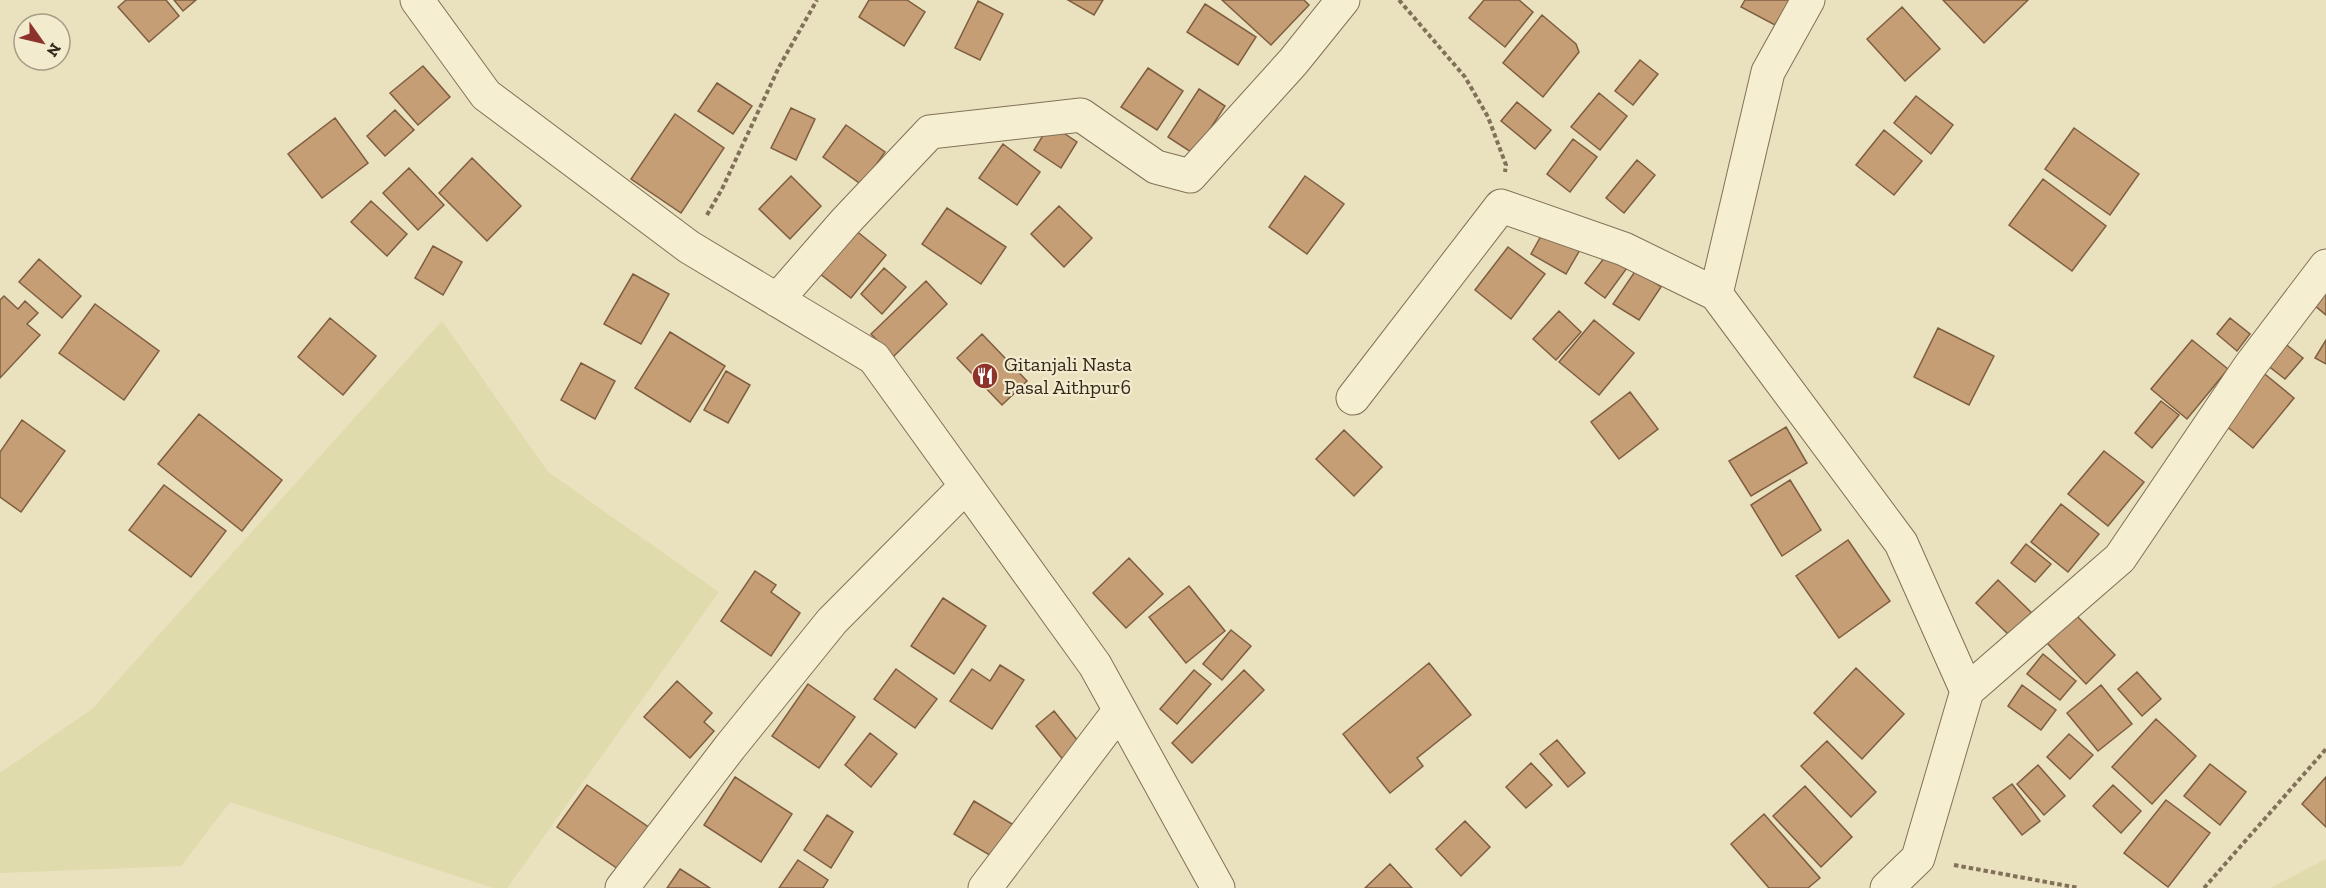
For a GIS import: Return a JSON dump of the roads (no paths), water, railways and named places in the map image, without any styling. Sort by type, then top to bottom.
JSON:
[{"type":"street","points":[[417,0],[486,95],[689,247],[874,358],[1095,665],[1218,888]]},
{"type":"street","points":[[777,300],[845,222],[930,132],[1081,115],[1156,167],[1190,176],[1293,62],[1343,0]]},
{"type":"street","points":[[1716,294],[1768,72],[1808,0]]},
{"type":"street","points":[[1353,398],[1501,206],[1624,249],[1716,294],[1901,543],[1967,691]]},
{"type":"street","points":[[1887,888],[1918,858],[1967,691],[2120,558],[2250,366],[2326,266]]},
{"type":"street","points":[[622,888],[730,747],[832,621],[966,486]]},
{"type":"street","points":[[985,888],[1120,710]]},
{"type":"place","name":"Gitanjali Nasta Pasal Aithpur6","points":[[985,376]]}]
